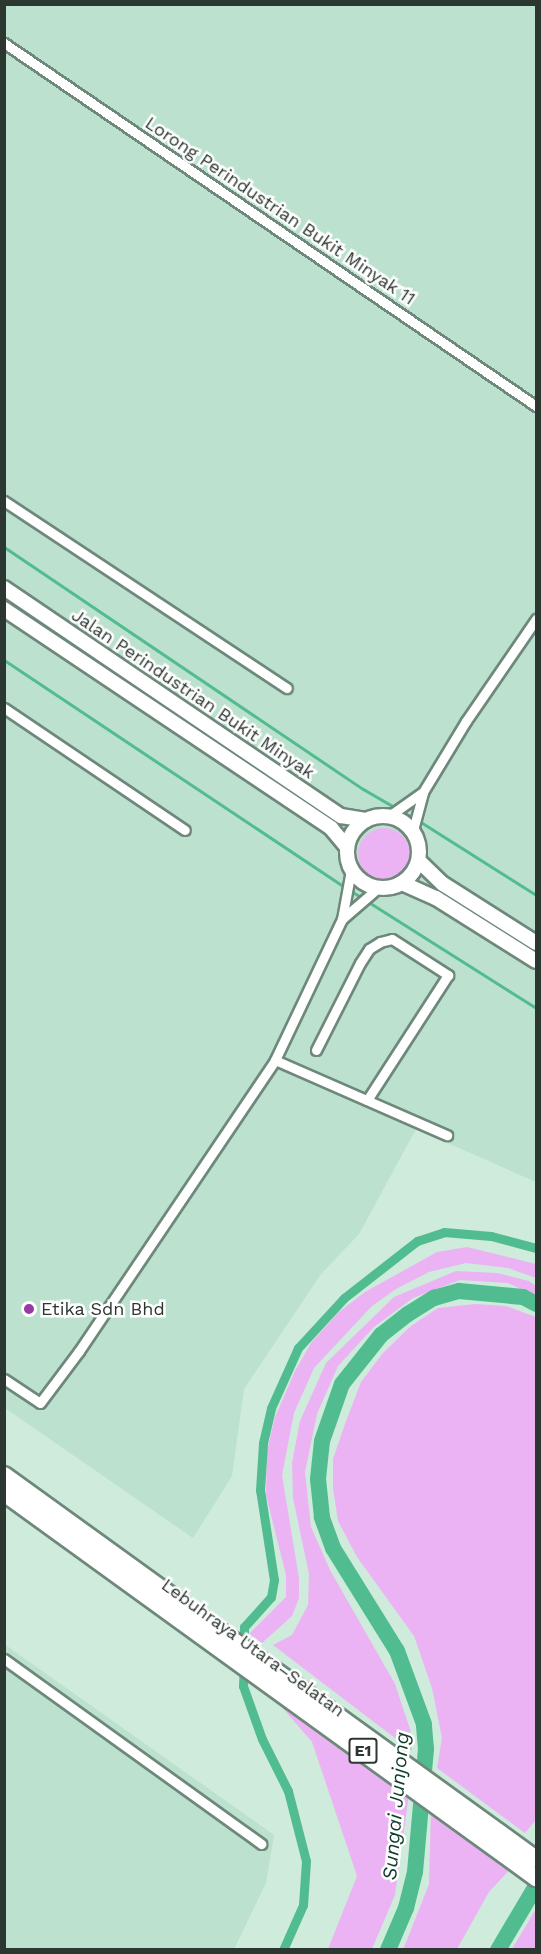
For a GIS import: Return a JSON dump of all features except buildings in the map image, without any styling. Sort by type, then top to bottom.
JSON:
[{"type":"highway","name":"Lebuhraya Utara–Selatan","points":[[4,1475],[537,1878]]},
{"type":"highway","name":"Lebuhraya Utara–Selatan","points":[[4,1493],[193,1619],[537,1859]]},
{"type":"main road","name":"Jalan Perindustrian Bukit Minyak","points":[[4,588],[341,816],[366,820]]},
{"type":"main road","name":"Jalan Perindustrian Bukit Minyak","points":[[4,609],[331,828],[347,847]]},
{"type":"main road","points":[[392,813],[414,826],[420,850],[419,861],[402,883],[374,892],[350,875],[347,847],[351,836],[366,820],[392,813]]},
{"type":"main road","points":[[419,861],[443,884],[537,943]]},
{"type":"main road","points":[[402,883],[436,898],[537,961]]},
{"type":"street","name":"Lorong Perindustrian Bukit Minyak 11","points":[[4,43],[537,406]]},
{"type":"street","points":[[4,501],[287,688]]},
{"type":"street","points":[[414,826],[423,792],[466,721],[537,619]]},
{"type":"street","points":[[4,708],[185,830]]},
{"type":"street","points":[[392,813],[423,792]]},
{"type":"street","points":[[4,1379],[40,1403],[275,1060],[342,919],[350,875]]},
{"type":"street","points":[[342,919],[374,892]]},
{"type":"street","points":[[316,1050],[360,963],[369,949],[380,942],[393,939],[448,975],[367,1100]]},
{"type":"street","points":[[275,1060],[447,1135]]},
{"type":"street","points":[[4,1659],[261,1844]]},
{"type":"shaded area","points":[[4,5],[536,5],[536,1182],[416,1129],[359,1234],[321,1274],[244,1389],[232,1476],[193,1538],[5,1408]]},
{"type":"shaded area","points":[[384,828],[394,830],[402,836],[408,844],[410,854],[408,864],[402,872],[394,878],[384,880],[374,878],[366,872],[360,864],[358,854],[360,844],[366,836],[374,830]]},
{"type":"shaded area","points":[[467,1247],[536,1264],[536,1278],[508,1268],[466,1263],[429,1272],[396,1289],[372,1306],[314,1368],[294,1413],[282,1475],[299,1578],[299,1598],[292,1616],[262,1643],[249,1634],[286,1597],[286,1575],[266,1495],[267,1451],[275,1417],[295,1371],[311,1343],[339,1312],[365,1292],[437,1252]]},
{"type":"shaded area","points":[[456,1271],[497,1273],[529,1281],[536,1286],[536,1296],[508,1283],[460,1280],[413,1298],[374,1327],[338,1366],[317,1414],[305,1472],[311,1527],[330,1570],[395,1684],[410,1729],[412,1751],[273,1645],[292,1635],[308,1605],[309,1574],[293,1498],[292,1463],[300,1421],[326,1363],[394,1297]]},
{"type":"shaded area","points":[[475,1304],[506,1306],[536,1317],[536,1820],[525,1833],[437,1768],[442,1738],[432,1688],[414,1636],[357,1557],[338,1521],[333,1488],[333,1459],[345,1424],[361,1382],[383,1353],[411,1326],[438,1308]]},
{"type":"shaded area","points":[[4,1644],[274,1835],[266,1883],[234,1949],[5,1949]]},
{"type":"shaded area","points":[[274,1698],[409,1794],[395,1895],[372,1949],[328,1949],[357,1876],[312,1742]]},
{"type":"shaded area","points":[[431,1810],[512,1867],[489,1892],[457,1949],[403,1950],[429,1884]]},
{"type":"shaded area","points":[[536,1909],[536,1949],[512,1949]]},
{"type":"waterway","points":[[4,547],[363,789],[413,818]]},
{"type":"waterway","points":[[4,660],[345,887]]},
{"type":"waterway","points":[[419,821],[536,895]]},
{"type":"waterway","points":[[351,891],[536,1008]]},
{"type":"waterway","points":[[244,1649],[244,1627],[271,1597],[274,1580],[260,1490],[263,1443],[271,1408],[298,1348],[344,1298],[417,1241],[444,1232],[491,1236],[536,1248]]},
{"type":"waterway","name":"Sungai Junjong","points":[[388,1950],[406,1908],[415,1872],[426,1749],[424,1724],[397,1651],[333,1548],[322,1517],[318,1479],[322,1441],[342,1384],[381,1335],[408,1314],[434,1298],[459,1291],[523,1297],[536,1304]]},
{"type":"waterway","points":[[244,1666],[243,1686],[262,1739],[288,1791],[306,1861],[303,1905],[283,1950]]},
{"type":"waterway","points":[[498,1950],[536,1886]]},
{"type":"place","name":"Etika Sdn Bhd","points":[[29,1309]]}]
